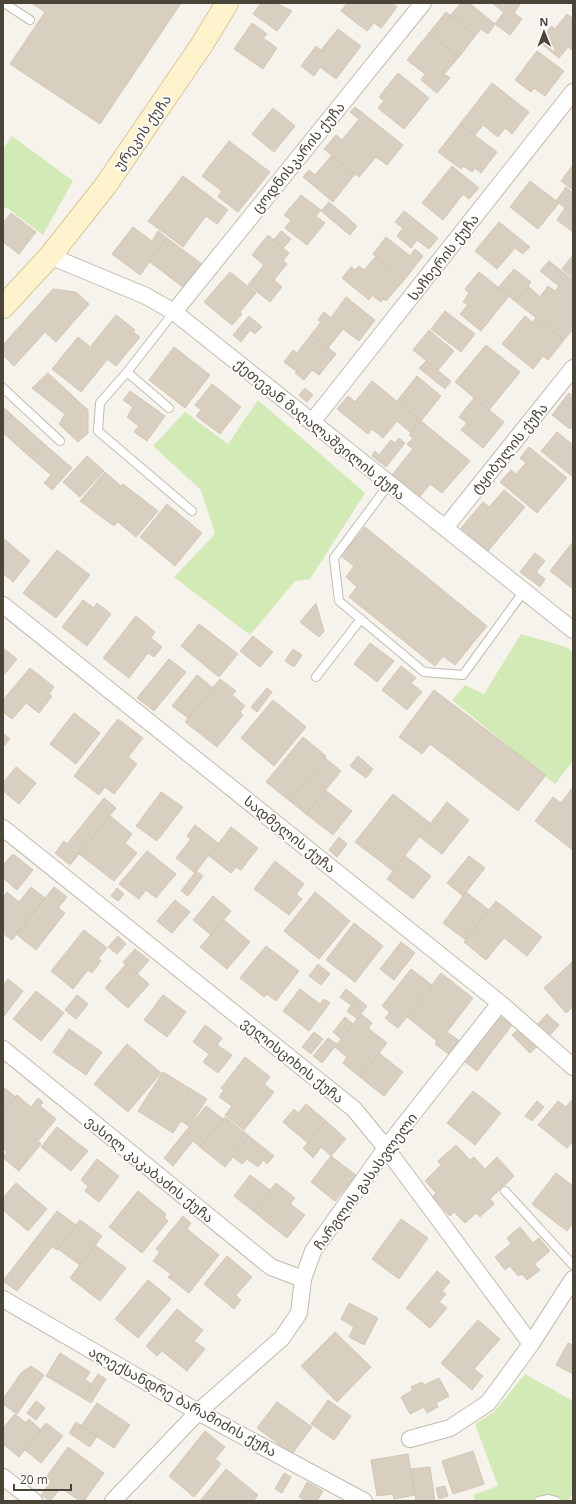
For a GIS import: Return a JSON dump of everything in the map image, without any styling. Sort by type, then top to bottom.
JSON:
[{"type":"street","name":"ურეკის ქუჩა","points":[[3,307],[50,256],[106,185],[203,43],[227,3]]},
{"type":"street","name":"ცოდნისკარის ქუჩა","points":[[174,312],[423,3]]},
{"type":"street","name":"საჩხერის ქუჩა","points":[[312,422],[573,92]]},
{"type":"street","name":"ქეთევან მაღალაშვილის ქუჩა","points":[[50,256],[146,296],[174,312],[573,630]]},
{"type":"street","name":"ტყიბულის ქუჩა","points":[[445,528],[573,368]]},
{"type":"street","name":"სადმელის ქუჩა","points":[[3,605],[500,1002],[573,1067]]},
{"type":"street","name":"ველისციხის ქუჩა","points":[[3,828],[354,1110],[386,1148],[531,1344]]},
{"type":"street","name":"ჩარგლის გასასვლელი","points":[[112,1501],[198,1412],[282,1338],[299,1313],[303,1279],[313,1251],[386,1148],[500,1002]]},
{"type":"street","name":"ვასილ კაკაბაძის ქუჩა","points":[[3,1049],[271,1267],[303,1279]]},
{"type":"street","points":[[410,1439],[450,1428],[488,1403],[531,1344],[573,1279]]},
{"type":"street","name":"ალექსანდრე ბარამიძის ქუჩა","points":[[3,1299],[198,1412],[364,1501]]},
{"type":"street","points":[[3,1477],[34,1501]]},
{"type":"lane","points":[[4,3],[30,20]]},
{"type":"lane","points":[[174,312],[127,372],[100,403],[98,431],[192,511]]},
{"type":"lane","points":[[127,372],[169,408]]},
{"type":"lane","points":[[3,388],[60,441]]},
{"type":"lane","points":[[389,484],[334,558],[339,601],[424,672],[463,675],[524,591]]},
{"type":"lane","points":[[316,677],[361,619]]},
{"type":"lane","points":[[505,1191],[573,1266]]},
{"type":"lane","points":[[540,1501],[549,1499],[556,1501]]},
{"type":"green space","points":[[12,136],[73,181],[43,235],[6,207],[3,210],[3,149]]},
{"type":"green space","points":[[258,400],[365,493],[310,579],[295,581],[250,635],[174,577],[215,534],[201,490],[153,446],[185,412],[228,444]]},
{"type":"green space","points":[[521,634],[566,647],[573,652],[573,761],[555,784],[452,700],[465,685],[484,694]]},
{"type":"green space","points":[[525,1374],[573,1401],[573,1492],[569,1501],[475,1501],[473,1495],[498,1486],[475,1424],[494,1412]]},
{"type":"building","points":[[31,3],[181,3],[100,124],[10,64],[45,12]]},
{"type":"building","points":[[261,3],[276,3],[292,11],[277,31],[253,14]]},
{"type":"building","points":[[347,3],[392,3],[397,7],[381,28],[374,23],[367,31],[341,11]]},
{"type":"building","points":[[461,3],[469,3],[495,24],[488,34],[481,29],[475,36],[450,16]]},
{"type":"building","points":[[492,3],[521,3],[514,13],[522,19],[510,35],[495,24],[504,12]]},
{"type":"building","points":[[446,12],[475,36],[459,57],[429,33]]},
{"type":"building","points":[[567,14],[573,19],[573,51],[568,47],[559,58],[539,42],[551,26],[555,29]]},
{"type":"building","points":[[252,23],[267,34],[263,38],[277,48],[263,69],[234,49]]},
{"type":"building","points":[[338,29],[361,46],[336,79],[320,67],[314,76],[301,66],[316,46],[321,50]]},
{"type":"building","points":[[429,33],[459,57],[444,74],[450,78],[437,93],[421,80],[425,74],[407,60]]},
{"type":"building","points":[[537,51],[564,71],[545,96],[534,88],[531,92],[515,80]]},
{"type":"building","points":[[398,73],[429,98],[404,129],[378,108],[384,101],[379,97]]},
{"type":"building","points":[[492,83],[529,112],[512,134],[505,128],[498,137],[483,125],[475,135],[460,124]]},
{"type":"building","points":[[355,107],[403,145],[387,165],[376,157],[359,177],[324,149],[336,135],[342,140],[359,119],[350,112]]},
{"type":"building","points":[[273,108],[295,126],[274,152],[252,134]]},
{"type":"building","points":[[460,124],[497,152],[481,173],[475,168],[472,172],[463,166],[461,169],[438,152]]},
{"type":"building","points":[[229,141],[270,172],[238,212],[218,197],[222,191],[202,176]]},
{"type":"building","points":[[332,155],[355,174],[333,202],[303,177],[309,170],[315,175]]},
{"type":"building","points":[[573,165],[573,190],[561,181]]},
{"type":"building","points":[[452,166],[479,188],[469,199],[463,194],[443,220],[422,203]]},
{"type":"building","points":[[183,176],[228,210],[217,224],[206,216],[183,247],[148,221]]},
{"type":"building","points":[[530,181],[559,203],[538,229],[510,207]]},
{"type":"building","points":[[566,187],[573,193],[573,214],[556,201]]},
{"type":"building","points":[[301,195],[321,210],[316,216],[325,223],[307,245],[285,228],[291,220],[284,215]]},
{"type":"building","points":[[329,202],[357,226],[350,235],[321,211]]},
{"type":"building","points":[[565,208],[573,214],[573,232],[557,220]]},
{"type":"building","points":[[404,211],[438,238],[429,249],[417,240],[411,248],[397,236],[403,228],[395,222]]},
{"type":"building","points":[[11,213],[36,232],[19,254],[3,242],[3,223]]},
{"type":"building","points":[[499,222],[530,247],[523,254],[515,248],[497,269],[475,251]]},
{"type":"building","points":[[133,227],[152,241],[158,231],[167,238],[140,275],[112,254]]},
{"type":"building","points":[[281,231],[291,239],[283,248],[274,240]]},
{"type":"building","points":[[268,235],[289,253],[283,261],[287,264],[274,280],[282,287],[270,302],[248,285],[264,265],[252,255]]},
{"type":"building","points":[[386,237],[410,256],[415,249],[423,256],[405,279],[373,254]]},
{"type":"building","points":[[167,238],[202,264],[184,288],[150,262]]},
{"type":"building","points":[[573,255],[573,278],[562,269]]},
{"type":"building","points":[[376,256],[405,279],[386,301],[384,299],[381,302],[372,295],[369,300],[342,278],[351,267],[355,270],[359,266],[364,270]]},
{"type":"building","points":[[549,261],[573,280],[573,329],[564,340],[516,302],[528,286],[540,297],[548,286],[555,291],[559,286],[540,271]]},
{"type":"building","points":[[514,269],[531,282],[516,302],[498,288]]},
{"type":"building","points":[[230,272],[256,293],[240,312],[242,314],[232,325],[204,302]]},
{"type":"building","points":[[479,272],[509,296],[481,331],[460,314],[468,305],[463,302],[469,293],[465,289]]},
{"type":"building","points":[[53,289],[76,292],[89,304],[56,342],[45,332],[14,366],[3,355],[3,345]]},
{"type":"building","points":[[346,297],[375,320],[359,341],[343,329],[328,348],[311,335],[321,322],[318,320],[324,312],[331,318]]},
{"type":"building","points":[[445,311],[475,334],[461,352],[431,329]]},
{"type":"building","points":[[116,315],[135,330],[133,332],[140,337],[116,366],[91,346]]},
{"type":"building","points":[[249,316],[262,327],[255,334],[250,330],[241,342],[233,335]]},
{"type":"building","points":[[525,316],[532,322],[536,318],[564,340],[548,360],[543,356],[533,369],[502,344]]},
{"type":"building","points":[[429,330],[454,351],[438,370],[413,350]]},
{"type":"building","points":[[311,335],[336,354],[319,375],[312,370],[304,380],[295,373],[297,372],[284,362],[293,350],[297,353]]},
{"type":"building","points":[[78,337],[107,360],[81,392],[52,369]]},
{"type":"building","points":[[486,345],[520,372],[489,410],[455,382]]},
{"type":"building","points":[[174,347],[210,375],[185,408],[149,380]]},
{"type":"building","points":[[426,361],[451,381],[445,389],[419,368]]},
{"type":"building","points":[[48,373],[88,410],[88,433],[78,442],[59,424],[65,414],[32,388]]},
{"type":"building","points":[[417,376],[441,396],[421,421],[397,401]]},
{"type":"building","points":[[372,381],[421,421],[411,433],[397,421],[383,438],[372,429],[368,434],[337,409],[348,396],[355,402]]},
{"type":"building","points":[[212,384],[241,407],[220,434],[196,416],[201,410],[195,405]]},
{"type":"building","points":[[305,388],[313,395],[307,402],[299,395]]},
{"type":"building","points":[[130,391],[165,416],[147,441],[134,432],[139,426],[127,417],[133,407],[123,400]]},
{"type":"building","points":[[569,393],[573,396],[573,410],[562,402]]},
{"type":"building","points":[[474,398],[504,422],[483,448],[461,430],[467,423],[459,417]]},
{"type":"building","points":[[562,402],[573,410],[573,425],[570,429],[552,415]]},
{"type":"building","points":[[3,407],[12,415],[3,425]]},
{"type":"building","points":[[12,415],[42,442],[29,456],[3,433],[3,425]]},
{"type":"building","points":[[421,421],[470,461],[442,493],[430,484],[419,498],[391,476],[413,449],[407,444],[413,438],[409,435]]},
{"type":"building","points":[[557,432],[573,445],[573,477],[541,451]]},
{"type":"building","points":[[399,438],[405,443],[386,467],[372,456],[375,451],[379,455],[391,440],[395,443]]},
{"type":"building","points":[[42,442],[72,468],[52,490],[44,483],[51,475],[29,456]]},
{"type":"building","points":[[529,447],[567,478],[537,513],[500,482],[511,470],[516,474],[526,463],[520,458]]},
{"type":"building","points":[[87,456],[104,471],[80,497],[63,482]]},
{"type":"building","points":[[105,472],[121,486],[123,484],[158,511],[136,537],[118,522],[114,526],[80,501]]},
{"type":"building","points":[[504,490],[525,507],[488,551],[461,528],[483,502],[489,507]]},
{"type":"building","points":[[167,504],[202,533],[175,566],[140,537]]},
{"type":"building","points":[[365,527],[487,626],[455,665],[443,656],[435,666],[349,597],[357,587],[346,577],[354,566],[341,556]]},
{"type":"building","points":[[3,538],[30,561],[13,582],[3,573]]},
{"type":"building","points":[[572,543],[573,544],[573,589],[550,571]]},
{"type":"building","points":[[57,550],[90,575],[56,618],[23,593]]},
{"type":"building","points":[[535,553],[545,561],[536,572],[545,579],[540,587],[520,572]]},
{"type":"building","points":[[83,600],[94,608],[97,603],[111,614],[87,646],[62,627]]},
{"type":"building","points":[[316,603],[324,631],[319,637],[300,622]]},
{"type":"building","points":[[136,616],[155,632],[151,638],[162,647],[154,657],[148,653],[129,678],[103,658]]},
{"type":"building","points":[[199,624],[238,654],[219,677],[181,646]]},
{"type":"building","points":[[253,636],[273,652],[260,667],[240,651]]},
{"type":"building","points":[[370,643],[394,661],[377,682],[354,664]]},
{"type":"building","points":[[3,648],[17,659],[3,676]]},
{"type":"building","points":[[293,649],[302,655],[294,667],[285,661]]},
{"type":"building","points":[[169,659],[186,672],[154,711],[137,698]]},
{"type":"building","points":[[401,666],[416,678],[411,683],[422,692],[407,710],[382,690]]},
{"type":"building","points":[[30,668],[54,687],[49,694],[52,696],[39,713],[26,703],[12,719],[3,712],[3,700]]},
{"type":"building","points":[[197,675],[213,688],[188,718],[172,706]]},
{"type":"building","points":[[220,679],[236,691],[232,695],[245,706],[240,712],[243,715],[217,747],[185,722]]},
{"type":"building","points":[[267,688],[272,692],[257,712],[251,707]]},
{"type":"building","points":[[434,690],[546,775],[518,811],[430,744],[422,754],[399,737]]},
{"type":"building","points":[[273,700],[306,727],[274,766],[241,738]]},
{"type":"building","points":[[74,713],[100,733],[76,764],[50,744]]},
{"type":"building","points":[[118,719],[143,738],[128,757],[137,764],[114,794],[105,787],[99,795],[74,776]]},
{"type":"building","points":[[3,733],[10,739],[3,747]]},
{"type":"building","points":[[303,737],[326,756],[290,801],[266,782]]},
{"type":"building","points":[[358,756],[373,769],[366,778],[350,766]]},
{"type":"building","points":[[325,758],[341,771],[306,814],[290,801]]},
{"type":"building","points":[[16,767],[36,783],[19,804],[3,791],[3,783]]},
{"type":"building","points":[[573,787],[573,850],[535,821],[553,797],[561,803]]},
{"type":"building","points":[[325,790],[352,811],[333,835],[306,814]]},
{"type":"building","points":[[161,792],[183,807],[157,841],[136,826]]},
{"type":"building","points":[[393,794],[430,823],[393,871],[355,842]]},
{"type":"building","points":[[104,798],[116,808],[70,865],[55,853],[64,841],[67,844]]},
{"type":"building","points":[[447,802],[469,820],[442,854],[420,837]]},
{"type":"building","points":[[110,816],[132,834],[125,843],[137,853],[114,881],[79,854]]},
{"type":"building","points":[[195,825],[218,843],[195,873],[176,858],[191,839],[187,836]]},
{"type":"building","points":[[231,827],[258,848],[241,870],[236,867],[231,873],[209,856]]},
{"type":"building","points":[[339,837],[347,844],[337,857],[329,850]]},
{"type":"building","points":[[147,851],[176,874],[156,898],[146,890],[139,899],[119,884]]},
{"type":"building","points":[[13,854],[33,870],[17,890],[3,878],[3,865]]},
{"type":"building","points":[[405,856],[431,876],[413,899],[387,879]]},
{"type":"building","points":[[469,856],[485,868],[463,896],[447,883]]},
{"type":"building","points":[[275,861],[304,884],[296,894],[302,899],[289,915],[254,889]]},
{"type":"building","points":[[196,871],[203,876],[188,896],[181,891]]},
{"type":"building","points":[[31,887],[45,898],[12,940],[3,933],[3,898],[7,892],[19,902]]},
{"type":"building","points":[[54,887],[67,897],[58,908],[65,913],[36,950],[16,934]]},
{"type":"building","points":[[117,888],[124,894],[118,901],[111,896]]},
{"type":"building","points":[[315,892],[350,921],[319,959],[284,931]]},
{"type":"building","points":[[466,892],[489,910],[466,940],[443,923]]},
{"type":"building","points":[[213,896],[231,911],[211,935],[193,920]]},
{"type":"building","points":[[175,900],[190,912],[172,933],[157,921]]},
{"type":"building","points":[[496,901],[542,937],[527,956],[504,938],[486,960],[464,942]]},
{"type":"building","points":[[224,920],[250,942],[227,969],[200,947]]},
{"type":"building","points":[[354,923],[383,946],[355,982],[326,960]]},
{"type":"building","points":[[84,930],[107,948],[98,959],[101,961],[92,973],[88,970],[73,989],[51,971]]},
{"type":"building","points":[[118,936],[126,944],[117,954],[108,947]]},
{"type":"building","points":[[401,942],[415,953],[394,980],[380,969]]},
{"type":"building","points":[[266,946],[299,971],[276,1001],[267,994],[264,997],[240,978]]},
{"type":"building","points":[[135,949],[149,960],[137,974],[123,962]]},
{"type":"building","points":[[572,962],[573,1007],[566,1013],[544,988]]},
{"type":"building","points":[[126,964],[149,984],[128,1008],[105,988]]},
{"type":"building","points":[[318,964],[330,974],[321,985],[309,976]]},
{"type":"building","points":[[411,969],[432,985],[398,1028],[385,1018],[390,1012],[382,1006]]},
{"type":"building","points":[[441,973],[473,998],[447,1032],[461,1042],[450,1055],[435,1044],[437,1041],[407,1017]]},
{"type":"building","points":[[8,979],[23,991],[4,1016],[3,985]]},
{"type":"building","points":[[300,989],[320,1004],[324,999],[330,1003],[309,1031],[283,1011]]},
{"type":"building","points":[[346,989],[357,998],[351,1005],[340,997]]},
{"type":"building","points":[[36,991],[64,1013],[41,1041],[13,1019]]},
{"type":"building","points":[[77,995],[88,1004],[76,1019],[65,1010]]},
{"type":"building","points":[[163,995],[186,1012],[167,1037],[144,1020]]},
{"type":"building","points":[[357,998],[367,1006],[357,1019],[347,1011]]},
{"type":"building","points":[[361,1014],[372,1023],[368,1028],[387,1043],[360,1077],[343,1063],[347,1057],[335,1047]]},
{"type":"building","points":[[547,1014],[559,1025],[549,1036],[537,1025]]},
{"type":"building","points":[[499,1016],[512,1025],[477,1071],[464,1061]]},
{"type":"building","points":[[345,1017],[353,1024],[341,1039],[333,1032]]},
{"type":"building","points":[[205,1025],[222,1038],[217,1045],[232,1055],[218,1073],[203,1062],[209,1054],[193,1042]]},
{"type":"building","points":[[522,1026],[540,1044],[530,1053],[512,1035]]},
{"type":"building","points":[[69,1029],[102,1052],[86,1075],[53,1052]]},
{"type":"building","points":[[314,1032],[323,1039],[311,1054],[302,1047]]},
{"type":"building","points":[[328,1038],[337,1044],[322,1063],[313,1056]]},
{"type":"building","points":[[127,1044],[161,1073],[128,1112],[94,1084]]},
{"type":"building","points":[[379,1053],[403,1072],[384,1096],[360,1077]]},
{"type":"building","points":[[245,1057],[270,1077],[264,1084],[274,1092],[244,1130],[225,1115],[232,1106],[219,1097],[224,1090],[221,1088]]},
{"type":"building","points":[[163,1072],[207,1099],[189,1126],[181,1121],[173,1133],[138,1111]]},
{"type":"building","points":[[3,1087],[16,1097],[3,1113]]},
{"type":"building","points":[[473,1091],[501,1113],[475,1145],[447,1123]]},
{"type":"building","points":[[17,1095],[31,1107],[38,1098],[43,1102],[40,1106],[56,1119],[38,1141],[41,1144],[19,1171],[3,1158],[7,1152],[3,1149],[3,1113]]},
{"type":"building","points":[[572,1100],[573,1141],[567,1148],[538,1125],[558,1101],[566,1107]]},
{"type":"building","points":[[537,1101],[544,1107],[532,1121],[525,1116]]},
{"type":"building","points":[[306,1104],[326,1121],[308,1143],[283,1122],[294,1109],[298,1113]]},
{"type":"building","points":[[206,1106],[223,1119],[200,1147],[193,1141],[173,1166],[164,1158]]},
{"type":"building","points":[[225,1117],[249,1136],[225,1167],[200,1147]]},
{"type":"building","points":[[326,1121],[346,1139],[331,1156],[321,1147],[313,1158],[303,1148]]},
{"type":"building","points":[[57,1127],[88,1151],[71,1171],[41,1147]]},
{"type":"building","points":[[249,1136],[274,1156],[267,1164],[263,1160],[258,1167],[247,1159],[242,1164],[233,1157]]},
{"type":"building","points":[[456,1145],[470,1160],[474,1157],[485,1169],[497,1157],[514,1176],[490,1199],[494,1204],[480,1217],[476,1213],[465,1223],[454,1212],[450,1216],[432,1197],[436,1193],[425,1181],[441,1165],[438,1161]]},
{"type":"building","points":[[331,1156],[356,1175],[335,1201],[311,1182]]},
{"type":"building","points":[[97,1159],[119,1176],[99,1202],[85,1191],[88,1186],[81,1180]]},
{"type":"building","points":[[556,1173],[573,1186],[573,1223],[567,1231],[532,1204]]},
{"type":"building","points":[[250,1175],[270,1190],[253,1211],[234,1196]]},
{"type":"building","points":[[16,1183],[47,1209],[28,1231],[3,1210],[3,1198]]},
{"type":"building","points":[[276,1183],[295,1198],[290,1204],[305,1215],[287,1238],[253,1211]]},
{"type":"building","points":[[138,1191],[166,1214],[164,1217],[168,1221],[142,1253],[109,1227]]},
{"type":"building","points":[[57,1211],[76,1225],[57,1250],[52,1247],[17,1291],[3,1281]]},
{"type":"building","points":[[183,1216],[191,1223],[187,1229],[219,1255],[189,1293],[168,1277],[171,1274],[153,1261],[160,1252],[156,1249]]},
{"type":"building","points":[[401,1219],[428,1238],[399,1279],[372,1259]]},
{"type":"building","points":[[80,1220],[102,1236],[80,1265],[58,1249]]},
{"type":"building","points":[[520,1227],[533,1243],[539,1238],[550,1251],[534,1264],[540,1270],[527,1280],[522,1274],[518,1276],[510,1266],[505,1270],[495,1257],[511,1244],[507,1238]]},
{"type":"building","points":[[95,1245],[126,1268],[100,1301],[70,1278]]},
{"type":"building","points":[[227,1256],[252,1277],[236,1295],[241,1300],[234,1309],[204,1284]]},
{"type":"building","points":[[437,1271],[450,1282],[442,1291],[446,1294],[439,1302],[447,1308],[430,1328],[406,1308]]},
{"type":"building","points":[[148,1280],[171,1299],[138,1338],[115,1319]]},
{"type":"building","points":[[349,1303],[378,1318],[364,1345],[349,1337],[354,1327],[341,1319]]},
{"type":"building","points":[[177,1309],[203,1330],[194,1341],[205,1349],[187,1371],[162,1351],[157,1356],[146,1346]]},
{"type":"building","points":[[478,1320],[500,1339],[474,1369],[483,1376],[472,1390],[441,1363]]},
{"type":"building","points":[[335,1332],[371,1367],[337,1402],[301,1366]]},
{"type":"building","points":[[568,1343],[573,1345],[573,1374],[556,1365]]},
{"type":"building","points":[[60,1353],[90,1372],[85,1380],[92,1384],[83,1398],[46,1376]]},
{"type":"building","points":[[31,1366],[44,1375],[17,1414],[3,1404],[3,1399],[21,1373]]},
{"type":"building","points":[[98,1374],[106,1379],[91,1403],[83,1398]]},
{"type":"building","points":[[439,1378],[449,1396],[436,1403],[438,1407],[427,1413],[424,1407],[410,1414],[401,1397],[413,1390],[411,1387],[422,1382],[424,1385]]},
{"type":"building","points":[[328,1400],[351,1416],[334,1440],[311,1424]]},
{"type":"building","points":[[36,1401],[45,1408],[36,1420],[27,1413]]},
{"type":"building","points":[[277,1402],[312,1427],[292,1454],[257,1428]]},
{"type":"building","points":[[97,1403],[130,1425],[114,1448],[81,1426]]},
{"type":"building","points":[[15,1414],[26,1423],[29,1419],[41,1430],[19,1457],[3,1444],[3,1428]]},
{"type":"building","points":[[76,1422],[97,1436],[90,1447],[69,1433]]},
{"type":"building","points":[[46,1423],[63,1436],[41,1463],[25,1450]]},
{"type":"building","points":[[205,1431],[225,1447],[215,1459],[221,1464],[194,1497],[169,1476]]},
{"type":"building","points":[[68,1447],[104,1473],[84,1501],[80,1501],[61,1488],[50,1501],[41,1495],[51,1481],[46,1477]]},
{"type":"building","points":[[473,1451],[484,1484],[453,1494],[442,1461]]},
{"type":"building","points":[[408,1454],[415,1495],[394,1499],[393,1494],[377,1496],[371,1460]]},
{"type":"building","points":[[430,1467],[435,1501],[416,1501],[411,1469]]},
{"type":"building","points":[[226,1469],[258,1495],[253,1501],[200,1501]]},
{"type":"building","points":[[284,1473],[291,1477],[282,1493],[275,1489]]},
{"type":"building","points":[[307,1482],[323,1491],[317,1501],[306,1501],[299,1497]]},
{"type":"building","points":[[445,1486],[448,1496],[439,1499],[436,1488]]}]
